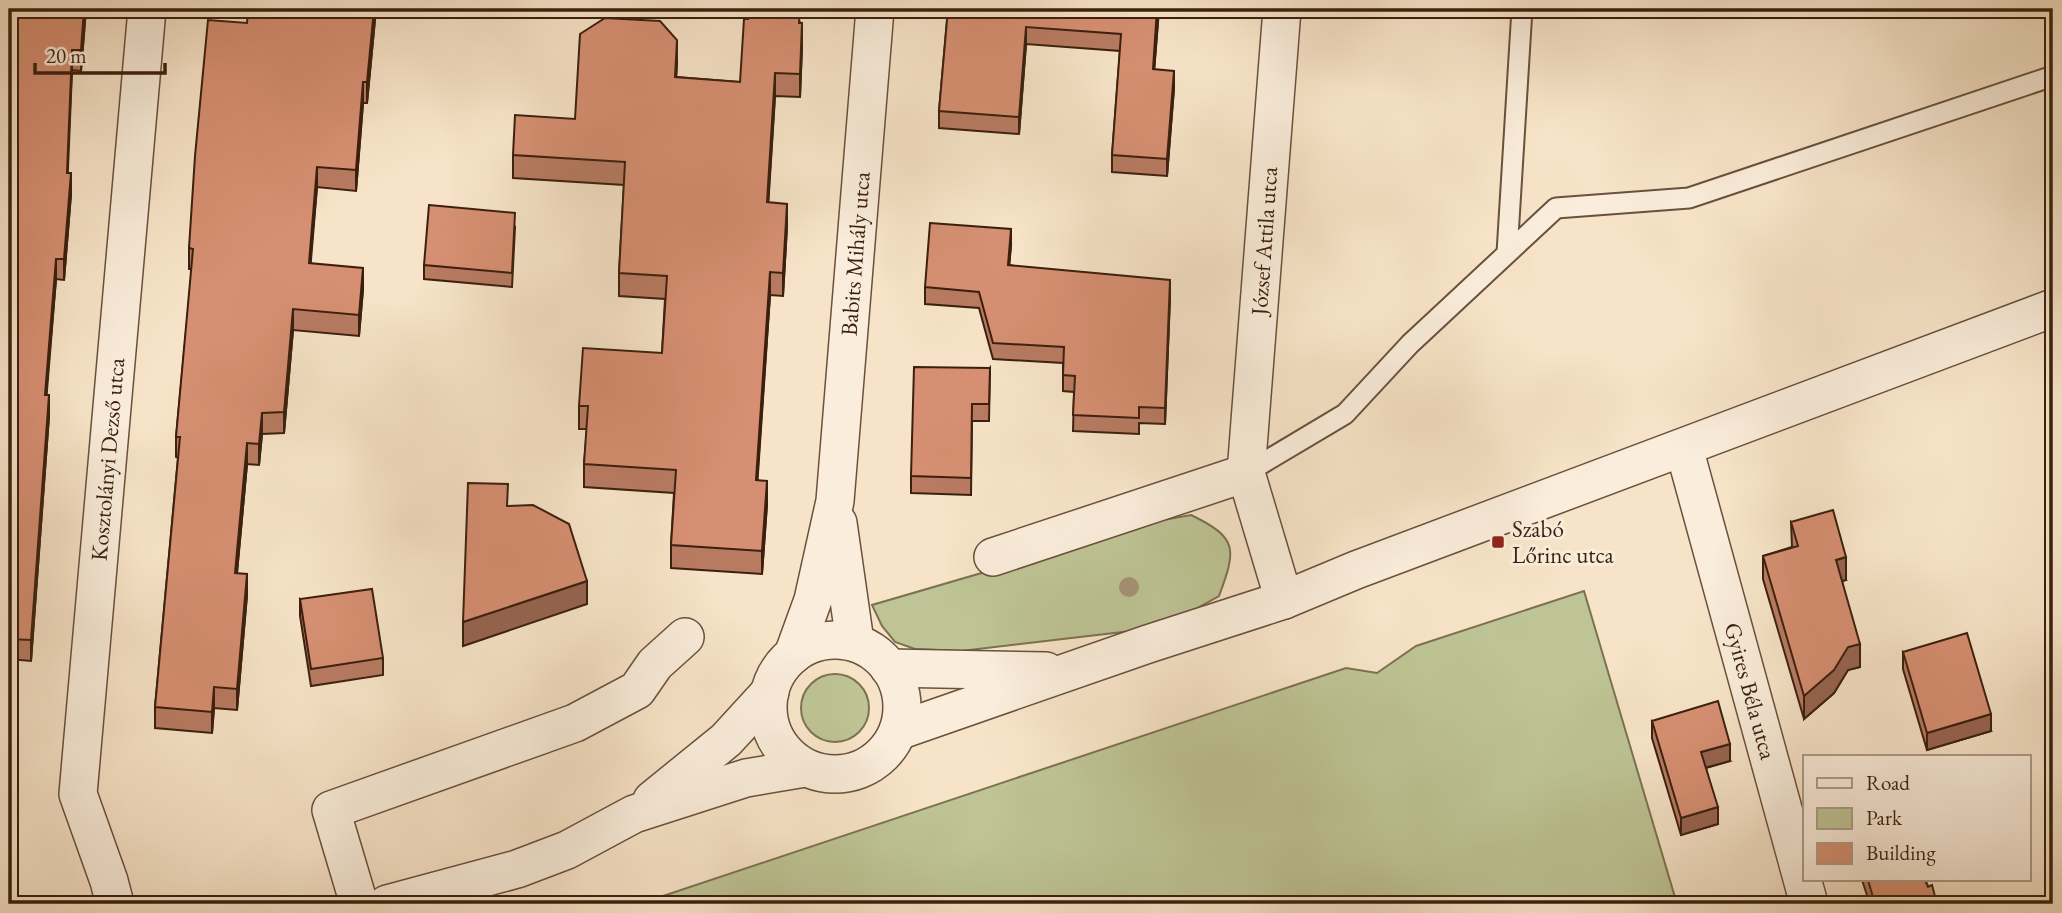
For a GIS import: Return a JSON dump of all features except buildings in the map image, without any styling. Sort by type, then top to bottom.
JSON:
[{"type":"street","name":"Kosztolányi Dezső utca","points":[[115,904],[78,794],[147,9]]},
{"type":"street","name":"Babits Mihály utca","points":[[793,655],[813,600],[835,501],[875,9]]},
{"type":"street","name":"József Attila utca","points":[[1246,473],[1282,9]]},
{"type":"street","points":[[898,731],[1068,671],[1284,600],[1356,570],[2053,308]]},
{"type":"street","name":"Gyires Béla utca","points":[[1684,448],[1809,904]]},
{"type":"street","points":[[993,557],[1246,473],[1284,600]]},
{"type":"street","name":"Babits Mihály utca","points":[[835,501],[855,642]]},
{"type":"street","points":[[359,904],[331,810],[575,723],[637,690],[654,664],[685,638]]},
{"type":"street","points":[[833,640],[855,642],[874,652],[889,668],[899,687],[902,709],[898,731],[887,750],[870,765],[849,773],[827,774],[805,768],[787,754],[775,736],[769,715],[770,692],[778,672],[793,655],[812,644],[833,640]]},
{"type":"street","points":[[889,668],[1068,671]]},
{"type":"street","points":[[634,814],[726,740],[770,692]]},
{"type":"street","points":[[387,904],[517,869],[567,850],[634,814],[746,778],[805,768]]},
{"type":"lane","points":[[1507,254],[1522,9]]},
{"type":"lane","points":[[1246,473],[1345,414],[1410,344],[1556,208],[1689,198],[2053,76]]},
{"type":"green space","points":[[1191,515],[1218,531],[1229,547],[1229,567],[1219,596],[1192,611],[1131,631],[961,651],[915,649],[895,642],[882,626],[872,605],[1163,520]]},
{"type":"green space","points":[[1584,591],[1677,904],[639,904],[1346,668],[1377,673],[1416,646]]},
{"type":"green space","points":[[835,674],[848,677],[859,684],[866,695],[869,708],[866,721],[859,732],[848,739],[835,742],[822,739],[811,732],[804,721],[801,708],[804,695],[811,684],[822,677]]},
{"type":"place","name":"Szabó Lőrinc utca","points":[[1498,542]]}]
